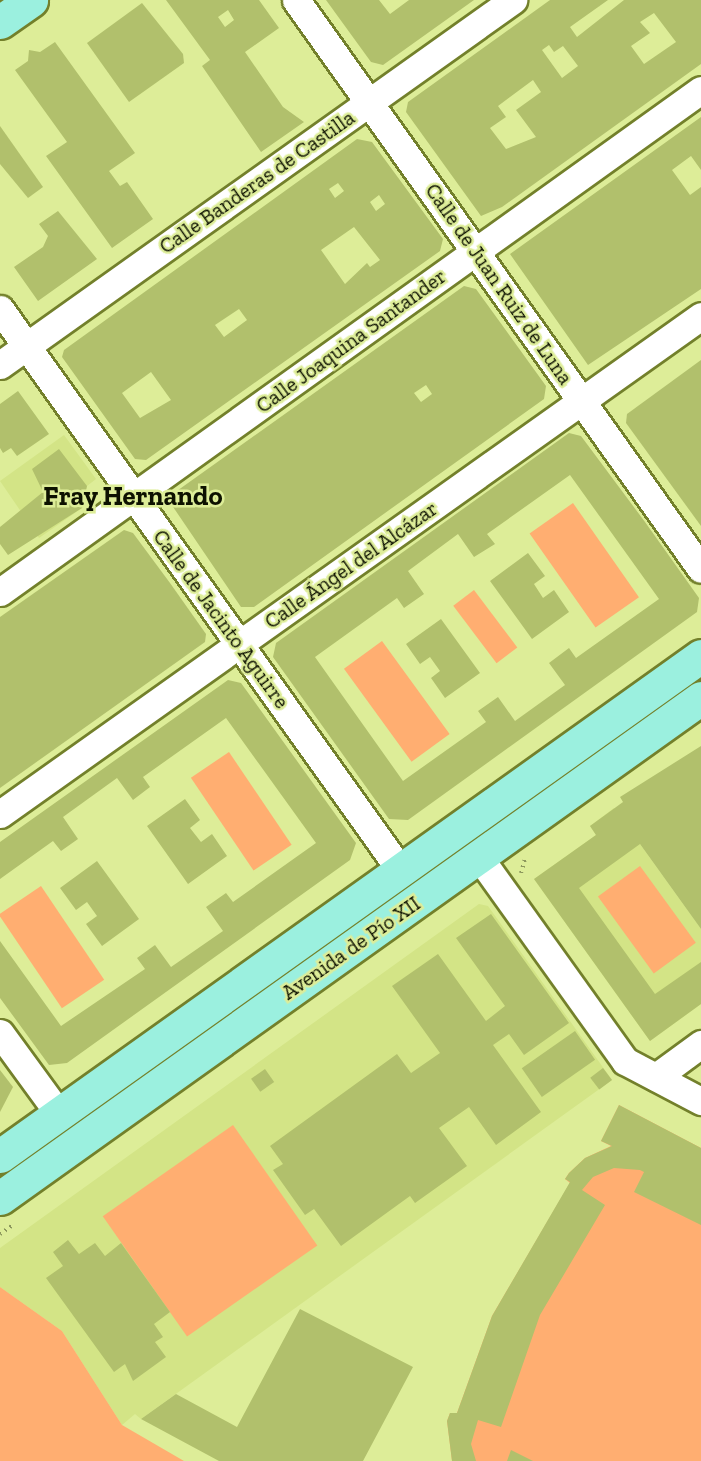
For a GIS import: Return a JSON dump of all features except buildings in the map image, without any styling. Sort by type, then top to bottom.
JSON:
[{"type":"main road","points":[[0,22],[31,0]]},
{"type":"main road","name":"Avenida de Pío XII","points":[[0,1156],[701,656]]},
{"type":"main road","name":"Avenida de Pío XII","points":[[0,1198],[701,698]]},
{"type":"street","name":"Calle de Juan Ruiz de Luna","points":[[296,0],[701,569]]},
{"type":"street","name":"Calle Banderas de Castilla","points":[[0,365],[513,0]]},
{"type":"street","name":"Calle Joaquina Santander","points":[[0,591],[701,90]]},
{"type":"street","name":"Calle de Jacinto Aguirre","points":[[0,309],[401,871]]},
{"type":"street","name":"Calle Ángel del Alcázar","points":[[0,814],[701,316]]},
{"type":"street","points":[[479,857],[625,1061],[701,1101]]},
{"type":"street","points":[[0,1033],[59,1114]]},
{"type":"street","points":[[656,1077],[701,1044]]},
{"type":"shaded area","points":[[64,435],[96,479],[87,486],[82,508],[39,538],[0,481]]},
{"type":"shaded area","points":[[573,503],[639,597],[596,628],[530,533]]},
{"type":"shaded area","points":[[474,590],[517,648],[497,663],[453,606]]},
{"type":"shaded area","points":[[382,641],[450,734],[412,762],[344,669]]},
{"type":"shaded area","points":[[229,752],[292,845],[253,871],[191,778]]},
{"type":"shaded area","points":[[614,808],[701,929],[701,1004],[650,1041],[534,879],[596,835],[590,826]]},
{"type":"shaded area","points":[[640,866],[696,943],[654,973],[598,897]]},
{"type":"shaded area","points":[[41,886],[104,980],[62,1008],[0,916],[0,914]]},
{"type":"shaded area","points":[[479,904],[488,906],[612,1080],[141,1419],[135,1414],[122,1425],[62,1331],[0,1287],[0,1248]]},
{"type":"shaded area","points":[[619,1105],[701,1148],[701,1461],[452,1461],[447,1421],[450,1413],[457,1413],[492,1316],[570,1183],[565,1179],[569,1173],[585,1158],[611,1146],[601,1141]]},
{"type":"shaded area","points":[[233,1125],[317,1245],[187,1337],[103,1216]]},
{"type":"shaded area","points":[[0,1287],[62,1331],[122,1425],[184,1461],[0,1461]]},
{"type":"district","name":"Fray Hernando","points":[[133,497]]}]
